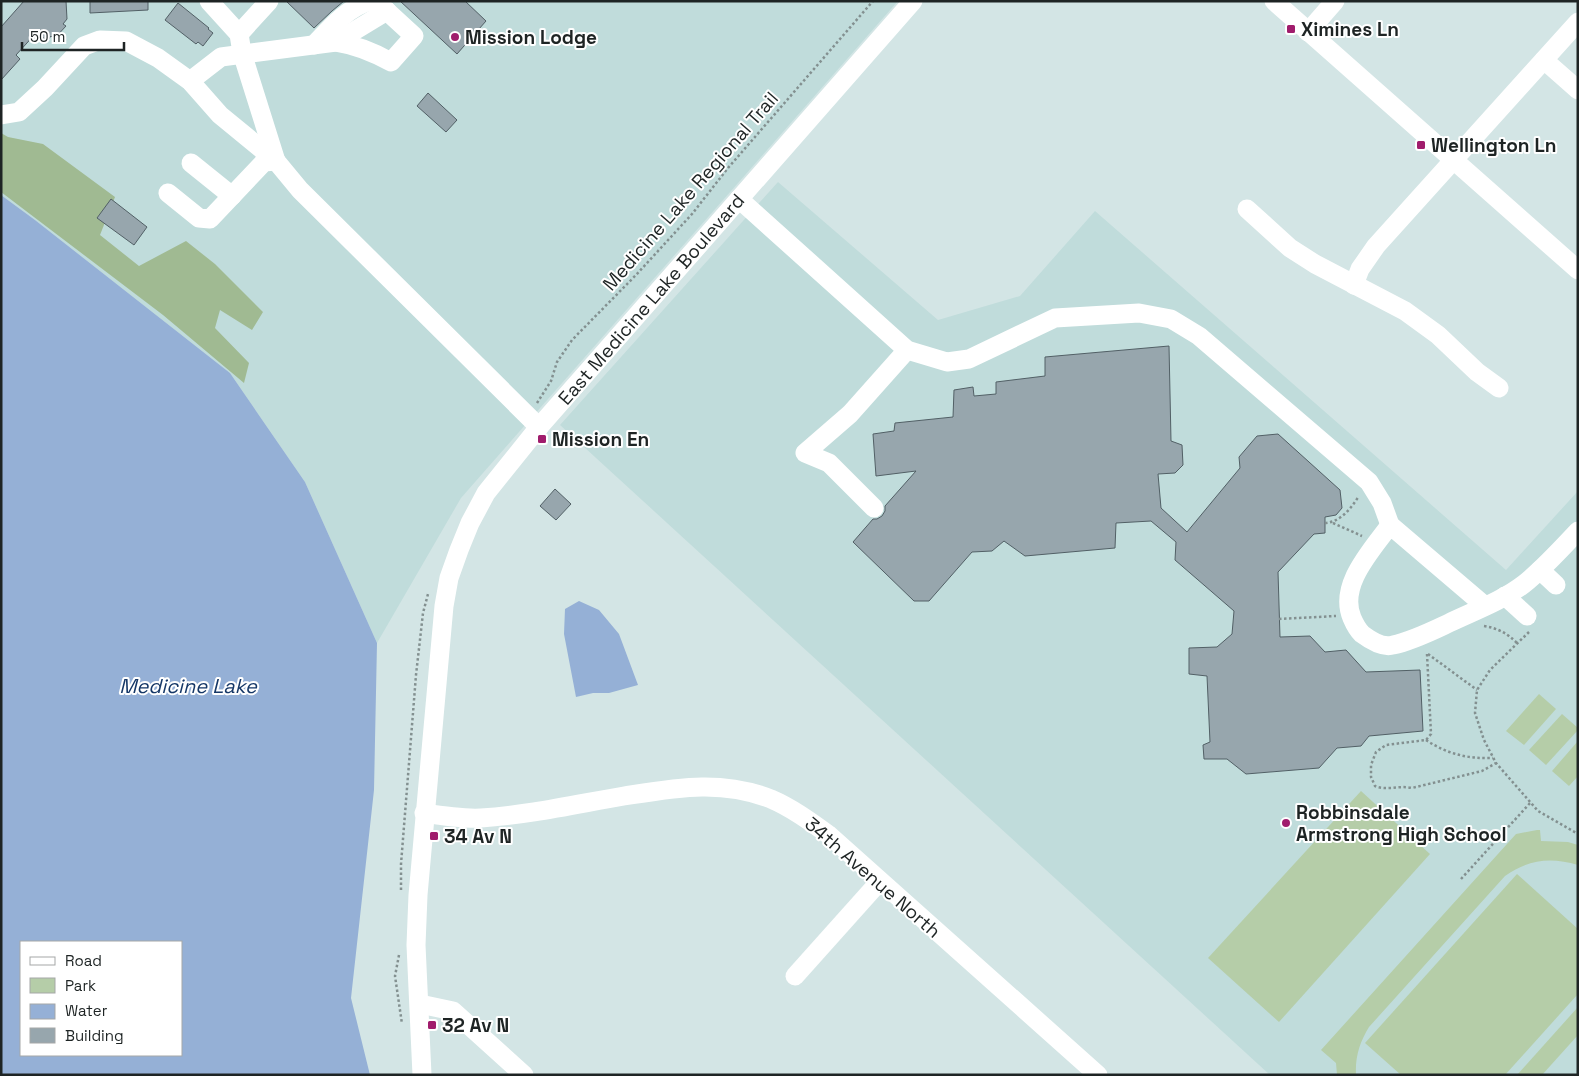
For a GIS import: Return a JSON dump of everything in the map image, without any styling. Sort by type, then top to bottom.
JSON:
[{"type":"street","points":[[209,1],[239,34],[242,53],[276,161]]},
{"type":"street","points":[[239,34],[270,1]]},
{"type":"street","name":"East Medicine Lake Boulevard","points":[[422,1075],[416,945],[424,813],[444,606],[449,578],[470,523],[486,493],[540,427],[913,1]]},
{"type":"street","points":[[1274,1],[1578,270]]},
{"type":"street","points":[[1308,32],[1335,1]]},
{"type":"street","points":[[336,42],[376,5]]},
{"type":"street","points":[[190,80],[221,57],[242,53],[314,45],[336,42],[369,50],[391,62],[414,36],[376,5],[354,9],[340,18],[314,45]]},
{"type":"street","points":[[1354,285],[1360,269],[1376,246],[1578,22]]},
{"type":"street","points":[[1,115],[19,112],[45,88],[84,46],[100,40],[126,41],[158,58],[190,80],[220,115],[276,161],[314,204],[540,427]]},
{"type":"street","points":[[1544,60],[1578,90]]},
{"type":"street","points":[[168,193],[199,218],[210,219],[264,162],[276,161]]},
{"type":"street","points":[[191,163],[232,196]]},
{"type":"street","points":[[739,199],[907,350],[947,362],[969,359],[1055,318],[1139,313],[1171,319],[1199,336],[1369,482],[1382,503],[1390,525],[1485,606]]},
{"type":"street","points":[[1247,210],[1290,248],[1315,264],[1405,310],[1438,335],[1477,372],[1500,388]]},
{"type":"street","points":[[874,508],[829,463],[806,453],[850,414],[907,350]]},
{"type":"street","points":[[1390,525],[1350,584],[1348,609],[1357,629],[1371,641],[1391,646],[1428,632],[1505,596],[1523,585],[1574,541]]},
{"type":"street","points":[[1540,570],[1556,585]]},
{"type":"street","points":[[1505,596],[1528,624]]},
{"type":"street","name":"34th Avenue North","points":[[424,813],[450,818],[480,818],[666,789],[702,786],[737,790],[770,799],[801,814],[829,835],[1098,1075]]},
{"type":"street","points":[[795,976],[880,880]]},
{"type":"street","points":[[420,1004],[453,1011],[524,1075]]},
{"type":"path","name":"Medicine Lake Regional Trail","points":[[537,404],[551,381],[558,362],[572,340],[636,275],[692,214],[728,168],[873,1]]},
{"type":"path","points":[[1325,523],[1340,518],[1350,509],[1369,482]]},
{"type":"path","points":[[1332,522],[1376,545]]},
{"type":"path","points":[[1279,620],[1336,616]]},
{"type":"path","points":[[1528,624],[1517,643],[1490,670],[1477,690],[1475,713],[1484,740],[1496,764],[1538,811],[1578,834]]},
{"type":"path","points":[[1483,626],[1492,627],[1510,635],[1517,643]]},
{"type":"path","points":[[1421,649],[1477,690]]},
{"type":"path","points":[[1428,654],[1432,734],[1426,740],[1386,745],[1376,752],[1371,765],[1371,777],[1375,786],[1382,789],[1404,786],[1412,788],[1482,771],[1496,764]]},
{"type":"path","points":[[1426,740],[1438,748],[1456,755],[1493,758]]},
{"type":"path","points":[[1461,879],[1531,802]]},
{"type":"shaded area","points":[[1,1],[898,1],[461,498],[377,643],[305,482],[230,373],[1,195]]},
{"type":"shaded area","name":"Robbinsdale Armstrong High School","points":[[778,182],[938,320],[1020,296],[1095,211],[1506,570],[1578,491],[1578,1075],[1270,1075],[560,425]]},
{"type":"green space","points":[[1,133],[8,137],[43,144],[115,197],[100,235],[139,266],[186,241],[215,264],[263,312],[252,330],[220,310],[215,328],[249,363],[244,383],[163,315],[1,192]]},
{"type":"green space","points":[[1539,694],[1556,709],[1524,745],[1506,731]]},
{"type":"green space","points":[[1562,714],[1578,730],[1546,765],[1529,750]]},
{"type":"green space","points":[[1578,741],[1578,776],[1569,786],[1552,771]]},
{"type":"green space","points":[[1361,791],[1430,854],[1279,1022],[1208,958]]},
{"type":"green space","points":[[1540,830],[1541,841],[1568,842],[1578,845],[1578,865],[1559,861],[1540,861],[1523,866],[1505,876],[1369,1027],[1359,1050],[1356,1062],[1356,1075],[1337,1075],[1336,1063],[1321,1050],[1516,834]]},
{"type":"green space","points":[[1517,874],[1578,929],[1578,994],[1505,1075],[1401,1075],[1365,1043]]},
{"type":"green space","points":[[1578,1007],[1578,1035],[1542,1075],[1517,1075]]},
{"type":"water","name":"Medicine Lake","points":[[1,195],[230,373],[305,482],[377,643],[374,790],[351,998],[370,1075],[1,1075]]},
{"type":"water","points":[[579,601],[599,610],[619,634],[638,685],[609,693],[593,693],[576,697],[564,634],[565,609]]},
{"type":"building","points":[[24,1],[66,1],[67,19],[63,24],[66,26],[54,39],[51,36],[47,41],[37,32],[16,55],[20,59],[1,80],[1,27]]},
{"type":"building","points":[[90,1],[148,1],[148,10],[90,13]]},
{"type":"building","points":[[286,1],[344,1],[314,28]]},
{"type":"building","name":"Mission Lodge","points":[[400,1],[465,1],[486,21],[457,54]]},
{"type":"building","points":[[178,3],[213,33],[203,46],[198,42],[196,44],[165,20]]},
{"type":"building","points":[[428,93],[457,120],[446,132],[417,106]]},
{"type":"building","points":[[111,199],[147,227],[134,245],[97,218]]},
{"type":"building","points":[[1169,346],[1171,441],[1182,445],[1183,465],[1175,473],[1158,474],[1161,508],[1187,532],[1240,468],[1239,457],[1257,436],[1278,434],[1340,490],[1342,508],[1336,515],[1325,517],[1325,533],[1314,534],[1278,572],[1280,637],[1310,636],[1325,652],[1346,650],[1366,672],[1420,670],[1423,731],[1369,736],[1361,746],[1337,748],[1319,768],[1246,774],[1227,759],[1204,759],[1203,745],[1210,742],[1207,676],[1189,674],[1189,648],[1217,647],[1232,634],[1234,611],[1175,560],[1176,542],[1151,521],[1116,523],[1115,548],[1025,556],[1004,541],[992,551],[972,552],[929,601],[914,601],[853,542],[873,519],[882,516],[885,506],[916,471],[876,476],[873,434],[894,431],[895,423],[953,417],[954,390],[973,387],[974,396],[996,394],[996,382],[1045,376],[1045,357]]},
{"type":"building","points":[[555,489],[571,504],[556,520],[540,506]]},
{"type":"place","name":"Ximines Ln","points":[[1291,29]]},
{"type":"place","name":"Mission Lodge","points":[[455,37]]},
{"type":"place","name":"Wellington Ln","points":[[1421,145]]},
{"type":"place","name":"Mission En","points":[[542,439]]},
{"type":"place","name":"Robbinsdale Armstrong High School","points":[[1286,823]]},
{"type":"place","name":"34 Av N","points":[[434,836]]},
{"type":"place","name":"32 Av N","points":[[432,1025]]}]
